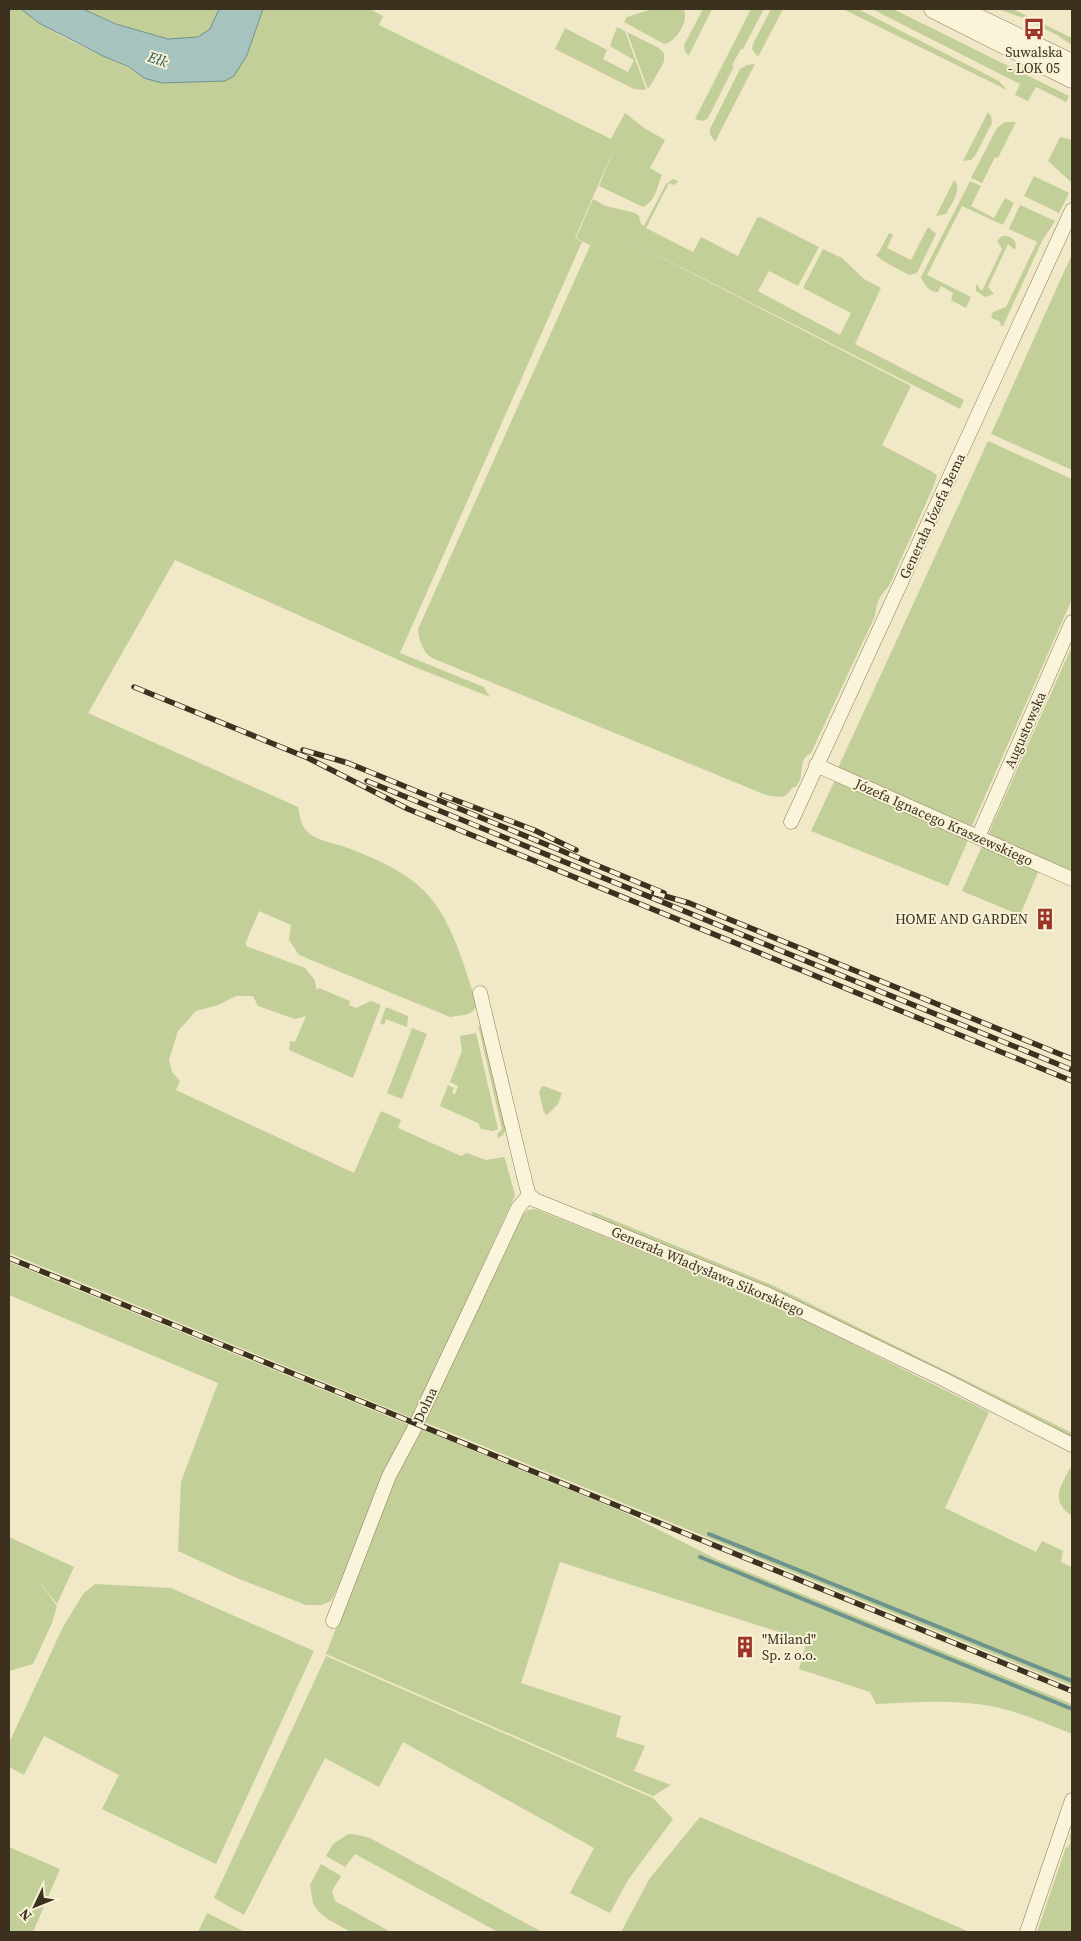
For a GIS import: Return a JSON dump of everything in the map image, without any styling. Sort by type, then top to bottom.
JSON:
[{"type":"street","points":[[933,9],[1072,79]]},
{"type":"street","points":[[960,9],[1072,63]]},
{"type":"street","name":"Generała Józefa Bema","points":[[791,822],[1072,210]]},
{"type":"street","name":"Augustowska","points":[[978,837],[1072,622]]},
{"type":"street","name":"Józefa Ignacego Kraszewskiego","points":[[816,765],[1072,878]]},
{"type":"street","points":[[480,993],[529,1195]]},
{"type":"street","name":"Generała Władysława Sikorskiego","points":[[529,1195],[541,1203],[733,1279],[801,1309],[1072,1445]]},
{"type":"street","name":"Dolna","points":[[333,1621],[389,1476],[413,1431],[518,1208],[529,1195]]},
{"type":"street","points":[[1027,1932],[1072,1800]]},
{"type":"green space","points":[[9,9],[21,9],[60,35],[134,71],[144,78],[255,33],[263,9],[370,9],[383,16],[379,25],[611,139],[625,113],[644,128],[665,140],[650,168],[662,175],[656,193],[651,201],[643,207],[599,186],[617,142],[575,238],[582,242],[400,653],[484,687],[490,697],[410,665],[175,560],[88,713],[298,807],[303,825],[313,836],[379,861],[403,874],[424,890],[445,919],[453,936],[477,1004],[470,1013],[450,1017],[299,955],[289,940],[291,925],[259,911],[246,946],[305,968],[314,979],[317,990],[319,988],[350,1001],[349,1005],[356,1008],[371,1001],[381,1005],[353,1078],[289,1050],[290,1041],[295,1042],[306,1016],[295,1019],[258,1006],[253,996],[236,996],[218,1005],[196,1011],[178,1031],[169,1060],[172,1072],[180,1081],[176,1090],[354,1173],[381,1111],[401,1120],[398,1128],[461,1156],[467,1153],[486,1160],[504,1157],[515,1195],[412,1418],[9,1253]]},
{"type":"green space","points":[[83,9],[219,9],[215,23],[210,30],[198,37],[183,40],[147,34]]},
{"type":"green space","points":[[652,9],[684,10],[685,20],[683,25],[677,36],[669,43],[664,44],[624,22],[627,17]]},
{"type":"green space","points":[[703,9],[712,9],[689,55],[685,52],[684,45]]},
{"type":"green space","points":[[751,9],[764,9],[743,49],[741,49],[732,65],[734,66],[708,118],[702,121],[695,119]]},
{"type":"green space","points":[[771,9],[783,9],[758,57],[752,49],[753,44]]},
{"type":"green space","points":[[843,9],[858,9],[999,81],[1007,90]]},
{"type":"green space","points":[[872,9],[893,9],[1069,96],[1066,102],[1036,87],[1028,101],[1015,95],[1020,84]]},
{"type":"green space","points":[[998,9],[1013,9],[1072,38],[1072,45],[1057,35],[1023,18]]},
{"type":"green space","points":[[617,27],[625,31],[646,89],[644,90],[634,89],[555,49],[565,28],[607,50],[603,59],[628,72],[634,60],[610,46]]},
{"type":"green space","points":[[627,32],[659,48],[664,53],[664,62],[649,88],[647,87]]},
{"type":"green space","points":[[755,64],[715,142],[710,134],[710,129],[740,69],[747,65]]},
{"type":"green space","points":[[988,112],[992,123],[976,154],[971,160],[963,161]]},
{"type":"green space","points":[[1005,122],[1016,122],[998,158],[995,157],[982,183],[971,178],[997,128]]},
{"type":"green space","points":[[1060,137],[1072,140],[1072,183],[1048,161]]},
{"type":"green space","points":[[1034,176],[1069,193],[1059,213],[1024,196]]},
{"type":"green space","points":[[673,179],[678,181],[675,185],[669,183],[646,228],[693,252],[701,237],[738,256],[757,218],[760,217],[819,247],[798,286],[769,271],[758,291],[840,335],[851,313],[803,288],[823,249],[842,258],[864,279],[881,288],[855,344],[964,400],[960,409],[602,227],[911,386],[882,445],[937,475],[934,485],[889,586],[879,600],[875,616],[811,753],[804,760],[801,777],[796,787],[781,797],[766,795],[432,658],[423,649],[418,633],[418,629],[590,246],[593,247],[576,238],[593,199],[606,206],[635,213],[639,216],[641,224],[644,226],[666,184]]},
{"type":"green space","points":[[954,180],[957,192],[953,201],[946,214],[936,216]]},
{"type":"green space","points":[[970,181],[981,186],[971,206],[994,218],[1005,198],[1014,203],[1003,225],[962,206],[927,275],[971,297],[966,308],[951,300],[953,293],[941,286],[938,292],[929,289],[921,277]]},
{"type":"green space","points":[[1020,205],[1055,221],[1042,241],[1003,326],[1000,325],[1001,322],[991,318],[993,312],[1006,307],[1037,242],[1009,229]]},
{"type":"green space","points":[[928,227],[936,234],[917,273],[909,275],[883,261],[876,255],[889,233],[893,235],[887,248],[911,260]]},
{"type":"green space","points":[[1002,236],[1009,237],[1015,241],[1015,250],[1008,244],[988,287],[994,294],[985,297],[976,291],[976,284],[982,291],[1002,249],[997,241]]},
{"type":"green space","points":[[1072,254],[1072,470],[991,434]]},
{"type":"green space","points":[[988,441],[1072,479],[1072,599],[971,828],[838,768]]},
{"type":"green space","points":[[1072,646],[1072,872],[988,835]]},
{"type":"green space","points":[[835,780],[969,838],[948,886],[811,831]]},
{"type":"green space","points":[[983,844],[1039,870],[1020,915],[962,891]]},
{"type":"green space","points":[[386,1007],[408,1016],[407,1027],[386,1019],[384,1025],[380,1023]]},
{"type":"green space","points":[[478,1025],[482,1028],[506,1129],[503,1135],[498,1138],[497,1134],[502,1129]]},
{"type":"green space","points":[[412,1028],[427,1034],[402,1099],[387,1093]]},
{"type":"green space","points":[[476,1033],[498,1129],[492,1131],[481,1129],[478,1123],[440,1106],[448,1085],[454,1088],[452,1093],[455,1094],[458,1086],[450,1082],[462,1051],[460,1036]]},
{"type":"green space","points":[[544,1086],[562,1093],[558,1104],[547,1115],[544,1113],[539,1093],[541,1087]]},
{"type":"green space","points":[[535,1209],[772,1304],[989,1412],[945,1508],[1036,1552],[1042,1541],[1063,1551],[1061,1562],[1072,1567],[1072,1686],[424,1422],[522,1216],[528,1210]]},
{"type":"green space","points":[[591,1211],[772,1285],[1072,1433],[1072,1437],[770,1288],[593,1216]]},
{"type":"green space","points":[[9,1262],[409,1425],[373,1498],[348,1567],[331,1601],[321,1605],[306,1605],[239,1579],[178,1551],[181,1482],[218,1383],[9,1295]]},
{"type":"green space","points":[[421,1429],[626,1513],[716,1559],[1072,1704],[1072,1734],[1019,1713],[978,1704],[909,1702],[876,1704],[870,1692],[799,1669],[807,1641],[560,1562],[521,1683],[621,1716],[616,1737],[645,1746],[634,1771],[671,1785],[653,1796],[326,1654],[389,1492]]},
{"type":"green space","points":[[1070,1468],[1072,1469],[1072,1516],[1061,1505],[1059,1499],[1060,1488]]},
{"type":"green space","points":[[9,1537],[74,1567],[57,1604],[35,1576],[57,1606],[52,1623],[33,1664],[9,1671]]},
{"type":"green space","points":[[95,1584],[171,1588],[314,1651],[216,1864],[102,1809],[119,1775],[44,1736],[24,1775],[9,1767],[9,1743],[63,1627],[83,1594]]},
{"type":"green space","points":[[326,1656],[653,1798],[673,1819],[628,1880],[610,1913],[570,1893],[594,1848],[403,1742],[379,1787],[325,1758],[244,1915],[214,1898]]},
{"type":"green space","points":[[700,1817],[970,1932],[621,1932],[650,1878]]},
{"type":"green space","points":[[1072,1829],[1072,1932],[1037,1932],[1066,1847],[1068,1848],[1071,1840],[1069,1839]]},
{"type":"green space","points":[[348,1834],[370,1838],[542,1932],[498,1932],[355,1854],[345,1867],[326,1856],[333,1844]]},
{"type":"green space","points":[[9,1847],[60,1869],[33,1932],[9,1932]]},
{"type":"green space","points":[[321,1864],[341,1876],[332,1891],[335,1901],[391,1932],[351,1932],[329,1920],[318,1911],[313,1903],[310,1885]]},
{"type":"green space","points":[[207,1913],[245,1932],[198,1932]]},
{"type":"water","name":"Ełk","points":[[21,9],[83,9],[116,24],[168,39],[198,37],[210,29],[219,9],[263,9],[247,55],[234,76],[225,81],[162,83],[144,78],[129,67],[103,56],[39,23]]},
{"type":"waterway","points":[[709,1534],[1072,1681]]},
{"type":"waterway","points":[[700,1557],[1072,1709]]},
{"type":"railway","points":[[134,687],[308,758],[408,809],[1072,1081]]},
{"type":"railway","points":[[303,750],[348,763],[664,893]]},
{"type":"railway","points":[[367,781],[1072,1070]]},
{"type":"railway","points":[[442,795],[534,830],[576,850]]},
{"type":"railway","points":[[654,893],[689,903],[1072,1059]]},
{"type":"railway","points":[[9,1258],[1072,1691]]},
{"type":"place","name":"Suwalska - LOK 05","points":[[1034,29]]},
{"type":"place","name":"HOME AND GARDEN","points":[[1045,919]]},
{"type":"place","name":"\"Miland\" Sp. z o.o.","points":[[745,1647]]}]
